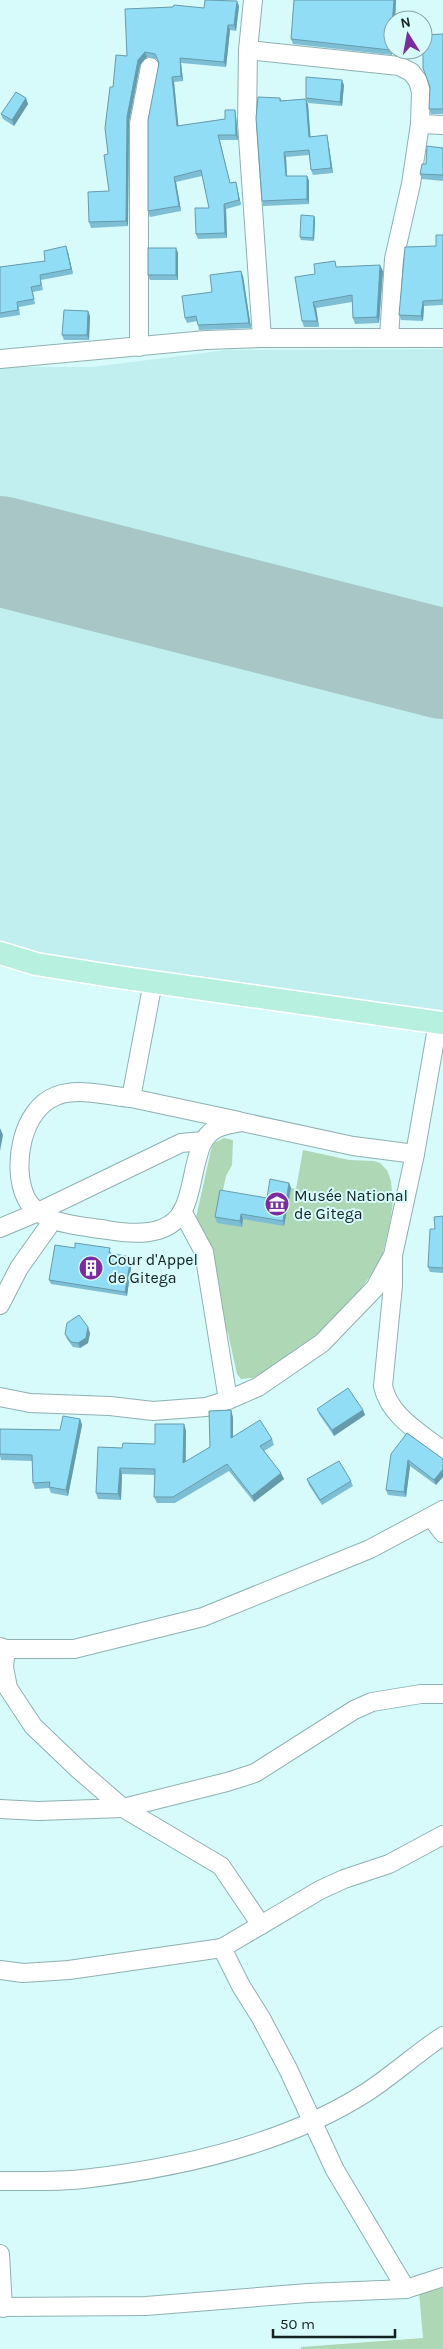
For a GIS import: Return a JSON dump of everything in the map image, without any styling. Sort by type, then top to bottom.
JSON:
[{"type":"main road","points":[[0,953],[36,964],[441,1022]]},
{"type":"street","points":[[253,0],[248,50],[247,123],[262,338]]},
{"type":"street","points":[[248,50],[399,66],[411,72],[418,81],[420,124],[411,184],[394,259],[390,338]]},
{"type":"street","points":[[139,347],[139,124],[150,67]]},
{"type":"street","points":[[420,124],[443,126]]},
{"type":"street","points":[[0,359],[262,338],[443,338]]},
{"type":"street","points":[[132,1098],[153,982]]},
{"type":"street","points":[[441,1022],[393,1255],[393,1285],[383,1386],[385,1397],[404,1420],[443,1451]]},
{"type":"street","points":[[3,1226],[19,1202],[21,1184],[20,1163],[25,1128],[32,1115],[43,1102],[57,1095],[73,1092],[132,1098],[354,1146],[415,1154]]},
{"type":"street","points":[[21,1184],[27,1199],[46,1216],[130,1234],[160,1229],[173,1221],[182,1211],[202,1141],[211,1132],[224,1125],[242,1122]]},
{"type":"street","points":[[3,1226],[46,1216],[181,1143],[202,1141]]},
{"type":"street","points":[[182,1211],[204,1252],[228,1400]]},
{"type":"street","points":[[0,1305],[46,1216]]},
{"type":"street","points":[[0,1397],[30,1403],[110,1406],[153,1412],[188,1409],[228,1400],[258,1387],[322,1343],[375,1288],[393,1255]]},
{"type":"street","points":[[0,1278],[19,1268]]},
{"type":"street","points":[[261,1925],[221,1866],[124,1808],[78,1769],[34,1726],[8,1688],[3,1648],[74,1648],[203,1617],[370,1549],[437,1514],[443,1533]]},
{"type":"street","points":[[0,1809],[38,1811],[124,1808],[255,1772],[354,1710],[372,1702],[421,1694],[443,1694]]},
{"type":"street","points":[[0,1970],[23,1973],[69,1970],[222,1948],[320,1890],[344,1879],[389,1864],[443,1835]]},
{"type":"street","points":[[222,1948],[241,1986],[261,2018],[313,2121],[335,2170],[406,2289]]},
{"type":"street","points":[[0,2182],[82,2179],[153,2169],[248,2146],[313,2121],[367,2092],[443,2036]]},
{"type":"street","points":[[0,2254],[1,2308],[146,2306],[308,2293],[406,2289],[443,2277]]},
{"type":"shaded area","points":[[443,349],[443,1010],[78,969],[0,950],[0,367],[92,367],[227,350]]},
{"type":"green space","points":[[224,1138],[233,1140],[232,1165],[226,1176],[222,1195],[242,1226],[243,1219],[291,1188],[296,1189],[303,1150],[349,1160],[380,1163],[387,1170],[391,1181],[393,1202],[381,1261],[336,1323],[261,1377],[241,1379],[237,1374],[228,1333],[217,1306],[196,1218],[211,1150],[214,1143]]},
{"type":"green space","points":[[443,2269],[443,2349],[301,2349],[301,2347],[423,2338],[418,2280]]},
{"type":"building","points":[[205,0],[237,1],[234,25],[228,25],[224,62],[180,58],[181,76],[172,77],[177,126],[225,119],[225,110],[235,110],[236,135],[218,135],[230,183],[236,182],[239,200],[224,204],[225,233],[196,234],[195,208],[209,208],[201,170],[174,177],[179,206],[148,211],[148,120],[159,63],[155,54],[145,52],[138,60],[127,117],[126,221],[89,222],[88,192],[109,191],[104,155],[108,154],[105,128],[110,87],[113,87],[116,55],[127,56],[125,9],[173,7],[174,5],[204,8]]},
{"type":"building","points":[[294,0],[394,0],[393,10],[383,10],[383,49],[291,39]]},
{"type":"building","points":[[433,34],[443,34],[443,109],[429,109],[430,87],[423,68],[423,60],[433,60]]},
{"type":"building","points":[[306,77],[342,80],[340,102],[306,98]]},
{"type":"building","points":[[16,92],[26,98],[12,120],[1,114]]},
{"type":"building","points":[[258,97],[280,98],[280,101],[306,99],[309,137],[327,135],[331,168],[311,170],[309,150],[284,152],[286,176],[307,176],[307,199],[262,201],[256,118]]},
{"type":"building","points":[[427,146],[443,148],[443,175],[420,174],[422,164],[426,164]]},
{"type":"building","points":[[301,215],[314,216],[313,238],[300,237]]},
{"type":"building","points":[[436,235],[443,235],[443,300],[423,301],[421,316],[399,315],[405,247],[436,246]]},
{"type":"building","points":[[66,246],[71,269],[40,275],[41,285],[31,287],[34,299],[17,302],[18,310],[0,313],[0,267],[45,261],[44,251]]},
{"type":"building","points":[[148,248],[176,248],[176,275],[148,275]]},
{"type":"building","points":[[335,261],[336,267],[380,265],[377,317],[353,318],[352,295],[313,302],[317,321],[302,321],[295,277],[315,274],[314,264]]},
{"type":"building","points":[[241,271],[249,323],[198,325],[196,316],[185,318],[182,296],[212,292],[210,275]]},
{"type":"building","points":[[64,310],[88,311],[87,335],[62,335]]},
{"type":"building","points":[[270,1179],[289,1183],[283,1221],[241,1214],[240,1221],[215,1217],[220,1190],[267,1198]]},
{"type":"building","points":[[443,1216],[443,1268],[428,1267],[430,1229],[435,1229],[434,1217]]},
{"type":"building","points":[[75,1243],[110,1248],[109,1253],[131,1257],[125,1292],[49,1280],[55,1245],[75,1248]]},
{"type":"building","points":[[79,1315],[88,1327],[86,1338],[78,1343],[71,1342],[65,1334],[67,1323]]},
{"type":"building","points":[[348,1388],[363,1410],[332,1430],[317,1409]]},
{"type":"building","points":[[231,1410],[231,1438],[260,1420],[272,1439],[260,1446],[281,1473],[252,1496],[227,1464],[173,1497],[154,1497],[155,1469],[120,1468],[118,1494],[96,1493],[98,1447],[122,1448],[123,1443],[155,1444],[155,1424],[184,1424],[183,1463],[210,1447],[209,1411]]},
{"type":"building","points":[[63,1416],[80,1419],[66,1490],[49,1487],[50,1482],[33,1483],[32,1455],[0,1454],[0,1429],[60,1430]]},
{"type":"building","points":[[407,1433],[443,1459],[443,1469],[434,1480],[408,1460],[404,1492],[386,1490],[391,1454]]},
{"type":"building","points":[[339,1461],[351,1481],[320,1500],[307,1479]]},
{"type":"runway","points":[[0,551],[443,664]]},
{"type":"place","name":"Musée National de Gitega","points":[[277,1204]]},
{"type":"place","name":"Cour d'Appel de Gitega","points":[[91,1268]]}]
